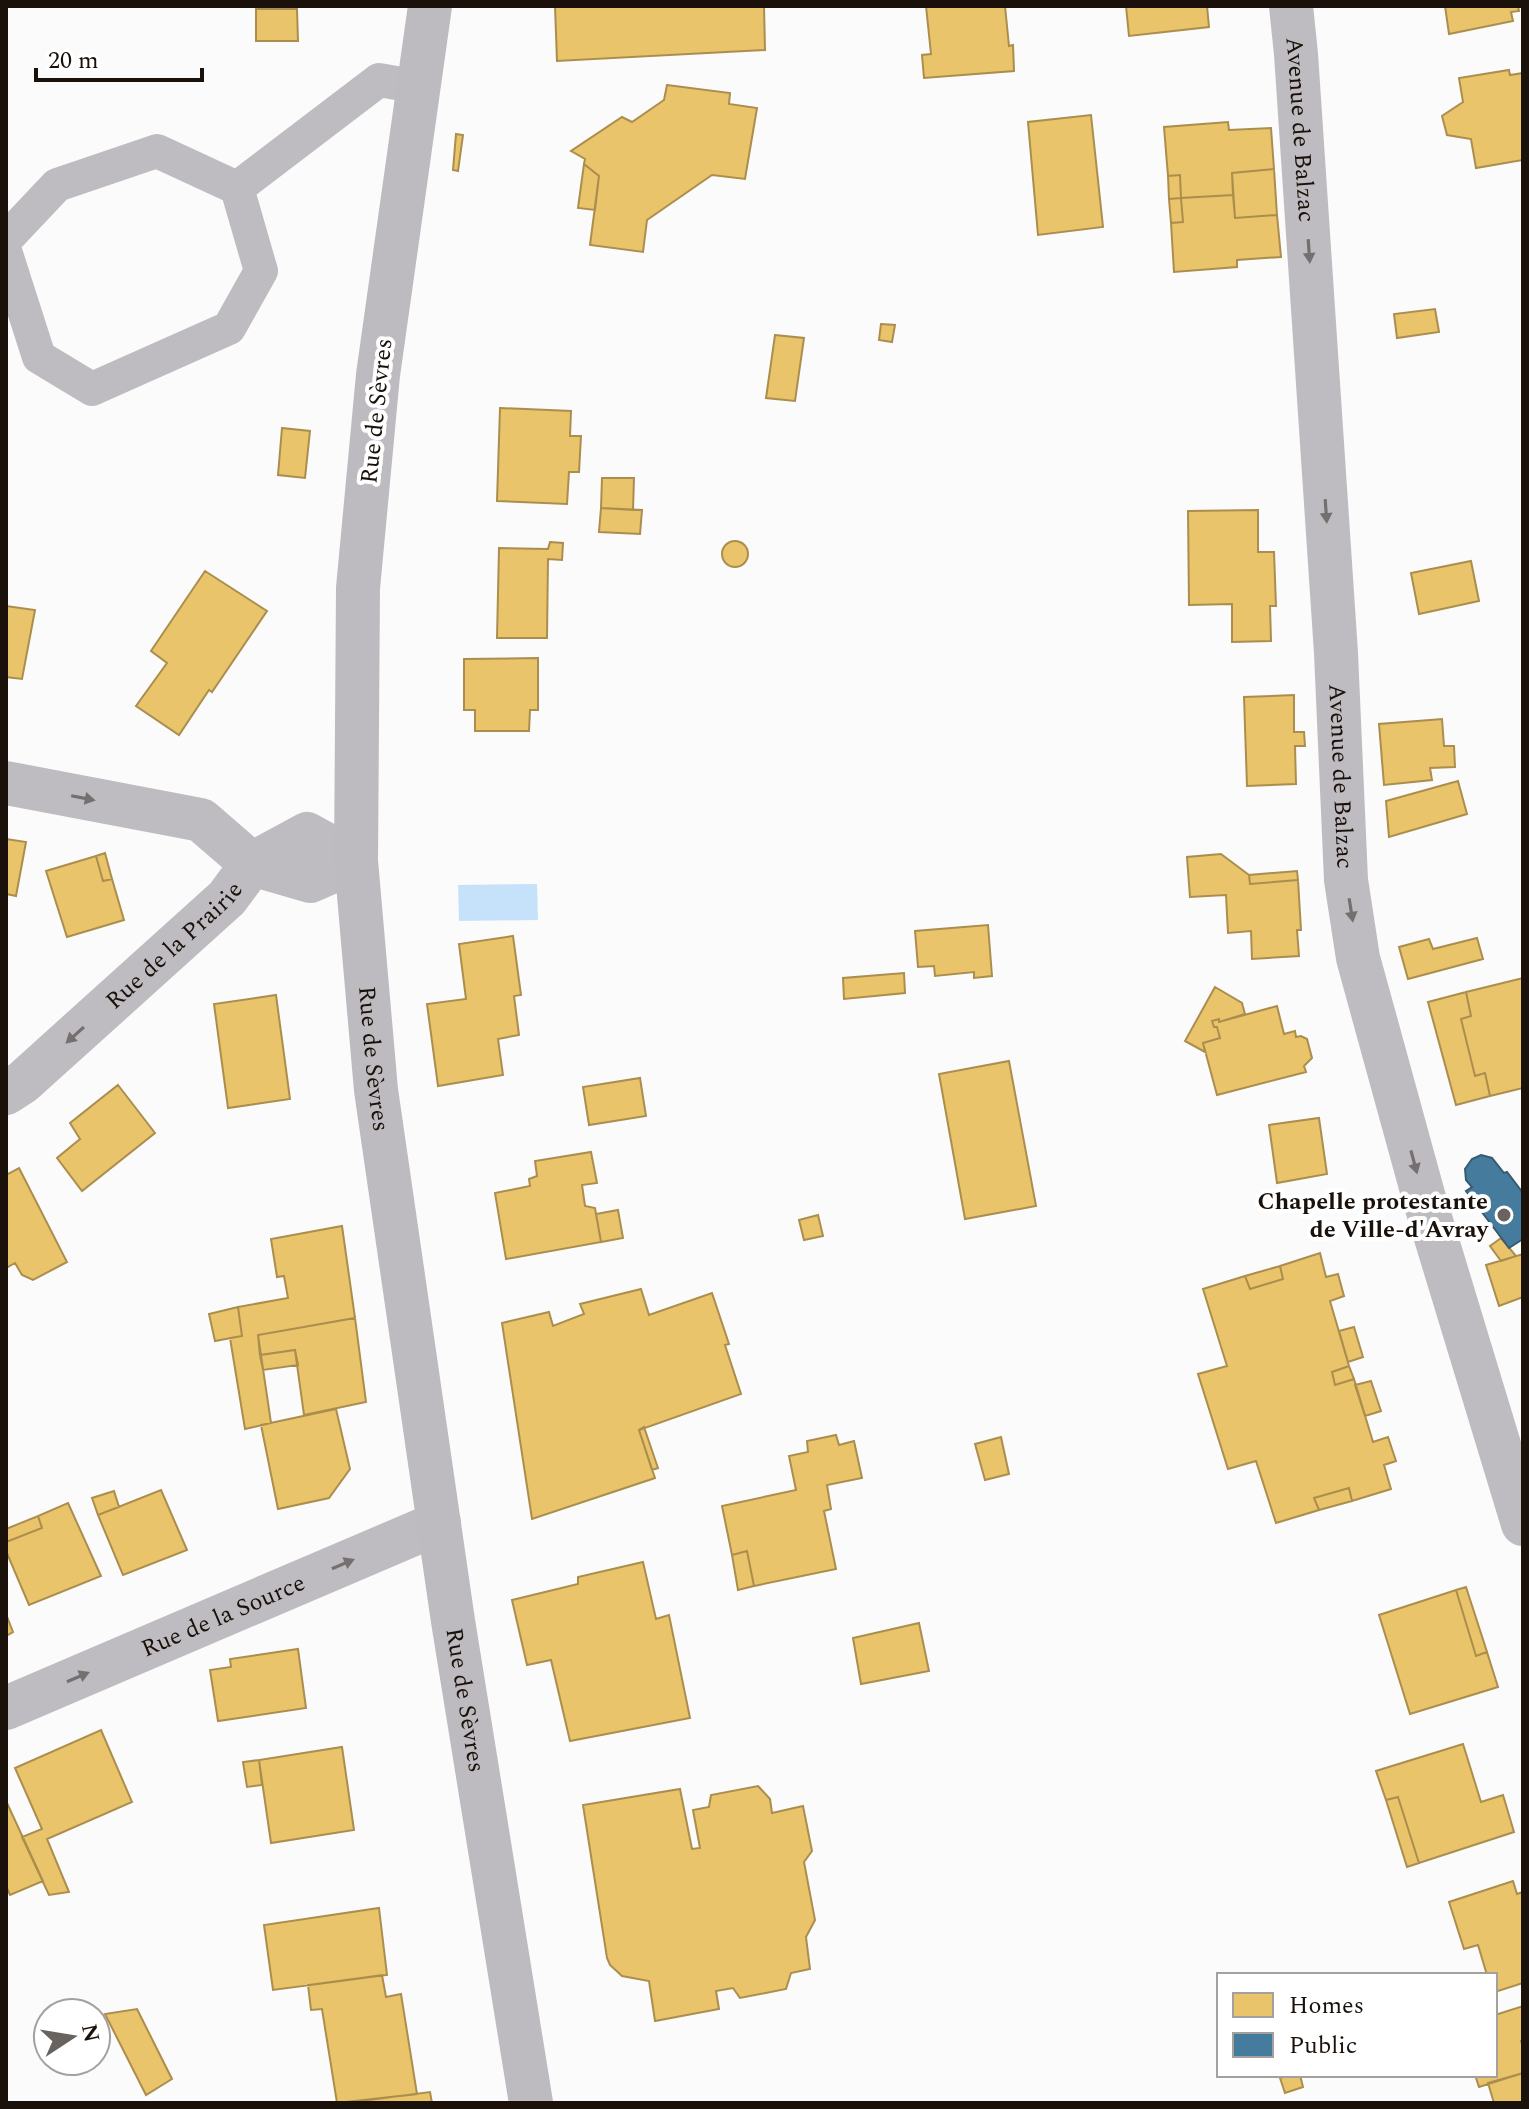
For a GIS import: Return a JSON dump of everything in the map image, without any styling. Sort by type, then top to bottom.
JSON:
[{"type":"main road","name":"Rue de Sèvres","points":[[430,6],[378,375],[358,588],[356,861],[376,1090],[439,1523],[531,2103]]},
{"type":"street","name":"Avenue de Balzac","points":[[1291,6],[1336,653],[1346,880],[1362,973],[1424,1198],[1523,1524]]},
{"type":"street","points":[[6,783],[201,820],[252,864],[307,834],[356,861]]},
{"type":"street","name":"Rue de la Prairie","points":[[6,1093],[23,1082],[227,898],[252,864]]},
{"type":"street","name":"Rue de la Source","points":[[6,1708],[439,1523]]},
{"type":"lane","points":[[237,188],[379,80],[419,87]]},
{"type":"lane","points":[[6,239],[57,185],[157,151],[237,188],[261,271],[229,328],[92,389],[39,357],[6,254]]},
{"type":"water","points":[[537,884],[538,920],[459,921],[458,885]]},
{"type":"building: Homes","points":[[555,6],[764,6],[765,50],[557,61]]},
{"type":"building: Homes","points":[[926,6],[1005,6],[1009,46],[1013,45],[1014,71],[924,78],[922,55],[931,54]]},
{"type":"building: Homes","points":[[1126,6],[1207,6],[1209,27],[1129,36]]},
{"type":"building: Homes","points":[[1445,6],[1518,6],[1519,11],[1511,12],[1513,21],[1449,34]]},
{"type":"building: Homes","points":[[256,9],[297,9],[298,41],[256,41]]},
{"type":"building: Homes","points":[[1509,70],[1510,75],[1523,73],[1523,160],[1476,168],[1471,139],[1447,135],[1442,116],[1463,102],[1459,78]]},
{"type":"building: Homes","points":[[667,85],[730,93],[729,104],[757,108],[745,179],[712,175],[647,220],[643,252],[590,245],[599,176],[584,164],[585,159],[571,151],[622,117],[632,122],[664,100]]},
{"type":"building: Homes","points":[[1091,115],[1103,227],[1038,235],[1028,122]]},
{"type":"building: Homes","points":[[1228,122],[1229,130],[1271,128],[1274,169],[1232,173],[1233,195],[1181,198],[1180,175],[1168,176],[1164,127]]},
{"type":"building: Homes","points":[[456,134],[463,135],[458,171],[453,170]]},
{"type":"building: Homes","points":[[584,164],[599,176],[595,210],[578,208]]},
{"type":"building: Homes","points":[[1274,169],[1277,215],[1235,218],[1232,173]]},
{"type":"building: Homes","points":[[1180,175],[1181,198],[1169,199],[1168,176]]},
{"type":"building: Homes","points":[[1233,195],[1235,218],[1277,215],[1281,257],[1237,260],[1237,267],[1174,272],[1171,223],[1183,222],[1181,198]]},
{"type":"building: Homes","points":[[1181,198],[1183,222],[1171,223],[1169,199]]},
{"type":"building: Homes","points":[[1435,309],[1439,332],[1397,338],[1394,314]]},
{"type":"building: Homes","points":[[881,324],[895,325],[892,342],[879,340]]},
{"type":"building: Homes","points":[[775,335],[804,338],[795,401],[766,398]]},
{"type":"building: Homes","points":[[500,408],[571,411],[570,436],[581,436],[579,472],[569,472],[567,504],[497,501]]},
{"type":"building: Homes","points":[[282,428],[310,431],[305,478],[278,475]]},
{"type":"building: Homes","points":[[602,478],[634,478],[633,510],[601,508]]},
{"type":"building: Homes","points":[[601,508],[642,510],[640,534],[599,532]]},
{"type":"building: Homes","points":[[1258,510],[1258,552],[1274,552],[1276,606],[1270,606],[1271,641],[1232,642],[1232,604],[1189,605],[1188,511]]},
{"type":"building: Homes","points":[[735,541],[744,545],[748,554],[744,563],[735,567],[726,563],[722,554],[726,545]]},
{"type":"building: Homes","points":[[550,542],[563,543],[562,560],[548,559],[547,638],[497,638],[499,548],[548,549]]},
{"type":"building: Homes","points":[[1471,561],[1479,601],[1419,614],[1411,573]]},
{"type":"building: Homes","points":[[205,571],[267,611],[179,735],[136,706],[167,663],[151,651]]},
{"type":"building: Homes","points":[[6,606],[35,610],[22,679],[6,677]]},
{"type":"building: Homes","points":[[538,658],[538,710],[530,710],[529,731],[475,731],[475,710],[464,710],[464,659]]},
{"type":"building: Homes","points":[[1294,695],[1294,732],[1304,732],[1305,746],[1295,746],[1296,784],[1247,786],[1244,697]]},
{"type":"building: Homes","points":[[1442,719],[1444,746],[1454,746],[1455,767],[1430,768],[1432,780],[1384,785],[1379,724]]},
{"type":"building: Homes","points":[[1458,781],[1467,814],[1389,837],[1386,801]]},
{"type":"building: Homes","points":[[6,839],[26,842],[16,896],[6,894]]},
{"type":"building: Homes","points":[[105,853],[112,879],[103,881],[96,856]]},
{"type":"building: Homes","points":[[1221,854],[1249,875],[1250,884],[1298,880],[1299,956],[1252,959],[1251,931],[1228,933],[1226,895],[1190,897],[1187,857]]},
{"type":"building: Homes","points":[[96,856],[103,881],[112,879],[124,920],[67,937],[46,871]]},
{"type":"building: Homes","points":[[1297,871],[1298,880],[1250,884],[1249,875]]},
{"type":"building: Homes","points":[[988,925],[992,976],[974,978],[974,972],[935,976],[934,966],[918,967],[915,931]]},
{"type":"building: Homes","points":[[513,936],[521,995],[514,996],[519,1035],[498,1039],[503,1075],[438,1086],[427,1004],[466,999],[459,944]]},
{"type":"building: Homes","points":[[1477,938],[1483,959],[1408,979],[1399,947],[1429,939],[1433,949]]},
{"type":"building: Homes","points":[[904,973],[905,993],[844,999],[843,978]]},
{"type":"building: Homes","points":[[1523,978],[1523,1088],[1490,1096],[1485,1073],[1475,1076],[1461,1019],[1471,1016],[1466,992]]},
{"type":"building: Homes","points":[[1215,987],[1242,1003],[1245,1014],[1219,1022],[1219,1019],[1212,1021],[1220,1038],[1203,1043],[1205,1052],[1185,1041]]},
{"type":"building: Homes","points":[[1466,992],[1471,1016],[1461,1019],[1475,1076],[1485,1073],[1490,1096],[1456,1105],[1428,1002]]},
{"type":"building: Homes","points":[[276,995],[290,1099],[228,1108],[214,1004]]},
{"type":"building: Homes","points":[[1277,1006],[1284,1034],[1295,1031],[1296,1037],[1307,1039],[1312,1058],[1304,1066],[1306,1072],[1217,1095],[1203,1043],[1220,1038],[1212,1021],[1219,1019],[1219,1022]]},
{"type":"building: Homes","points":[[1009,1061],[1036,1206],[965,1219],[939,1074]]},
{"type":"building: Homes","points":[[640,1078],[646,1116],[589,1125],[583,1087]]},
{"type":"building: Homes","points":[[118,1085],[155,1133],[82,1191],[57,1158],[80,1139],[70,1123]]},
{"type":"building: Homes","points":[[1319,1118],[1327,1174],[1277,1183],[1269,1125]]},
{"type":"building: Homes","points":[[591,1152],[597,1183],[582,1185],[585,1206],[595,1208],[601,1242],[506,1259],[495,1193],[530,1186],[529,1179],[537,1176],[535,1161]]},
{"type":"building: Homes","points":[[19,1168],[67,1262],[33,1280],[22,1275],[15,1263],[6,1268],[6,1175]]},
{"type":"building: Homes","points":[[618,1210],[623,1238],[601,1242],[596,1214]]},
{"type":"building: Homes","points":[[818,1215],[823,1236],[804,1240],[799,1220]]},
{"type":"building: Homes","points":[[342,1226],[355,1318],[258,1335],[271,1423],[245,1429],[230,1338],[242,1336],[238,1307],[288,1298],[284,1276],[277,1277],[271,1239]]},
{"type":"building: Homes","points":[[1501,1238],[1516,1256],[1501,1261],[1490,1246]]},
{"type":"building: Homes","points":[[1320,1253],[1326,1277],[1338,1274],[1344,1296],[1330,1301],[1349,1366],[1332,1372],[1335,1385],[1354,1379],[1373,1442],[1388,1437],[1396,1461],[1384,1465],[1391,1489],[1352,1501],[1349,1488],[1314,1498],[1319,1510],[1276,1523],[1256,1461],[1228,1469],[1198,1374],[1227,1366],[1203,1289],[1245,1276],[1250,1289],[1283,1279],[1280,1266]]},
{"type":"building: Homes","points":[[1523,1254],[1523,1297],[1499,1306],[1486,1265]]},
{"type":"building: Homes","points":[[1280,1266],[1283,1279],[1250,1289],[1245,1276]]},
{"type":"building: Homes","points":[[641,1289],[649,1315],[712,1293],[741,1394],[639,1430],[655,1478],[532,1519],[502,1323],[549,1312],[553,1326],[584,1314],[580,1304]]},
{"type":"building: Homes","points":[[238,1307],[242,1336],[215,1341],[209,1314]]},
{"type":"building: Homes","points":[[355,1318],[366,1402],[304,1415],[295,1350],[260,1355],[258,1335]]},
{"type":"building: Homes","points":[[1354,1327],[1363,1357],[1348,1362],[1339,1331]]},
{"type":"building: Homes","points":[[295,1350],[298,1365],[263,1370],[260,1355]]},
{"type":"building: Homes","points":[[1349,1366],[1354,1379],[1335,1385],[1332,1372]]},
{"type":"building: Homes","points":[[1371,1381],[1381,1411],[1365,1416],[1355,1385]]},
{"type":"building: Homes","points":[[336,1409],[350,1469],[329,1498],[278,1509],[261,1425]]},
{"type":"building: Homes","points":[[644,1427],[658,1468],[652,1470],[639,1430]]},
{"type":"building: Homes","points":[[836,1435],[839,1445],[854,1441],[862,1478],[827,1485],[831,1509],[824,1511],[836,1569],[754,1586],[747,1551],[732,1555],[722,1506],[796,1490],[789,1456],[808,1452],[807,1441]]},
{"type":"building: Homes","points":[[1001,1437],[1009,1474],[985,1480],[975,1444]]},
{"type":"building: Homes","points":[[1349,1488],[1352,1501],[1319,1510],[1314,1498]]},
{"type":"building: Homes","points":[[161,1490],[187,1550],[123,1575],[98,1515]]},
{"type":"building: Homes","points":[[114,1491],[119,1507],[98,1515],[92,1498]]},
{"type":"building: Homes","points":[[68,1503],[101,1576],[29,1605],[6,1551],[6,1542],[42,1528],[38,1516]]},
{"type":"building: Homes","points":[[38,1516],[42,1528],[6,1542],[6,1529]]},
{"type":"building: Homes","points":[[747,1551],[754,1586],[738,1590],[732,1555]]},
{"type":"building: Homes","points":[[643,1562],[656,1619],[669,1615],[690,1718],[570,1741],[551,1660],[527,1665],[512,1600],[578,1584],[578,1577]]},
{"type":"building: Homes","points":[[1466,1587],[1487,1652],[1476,1656],[1456,1590]]},
{"type":"building: Homes","points":[[1456,1590],[1476,1656],[1487,1652],[1498,1687],[1410,1714],[1379,1615]]},
{"type":"building: Homes","points":[[6,1614],[13,1632],[6,1636]]},
{"type":"building: Homes","points":[[919,1623],[929,1671],[861,1684],[853,1638]]},
{"type":"building: Homes","points":[[298,1649],[306,1708],[218,1721],[210,1670],[231,1667],[230,1659]]},
{"type":"building: Homes","points":[[101,1730],[132,1802],[47,1839],[69,1892],[49,1895],[22,1837],[42,1829],[15,1768]]},
{"type":"building: Homes","points":[[1463,1744],[1481,1802],[1503,1795],[1514,1832],[1419,1863],[1398,1797],[1386,1800],[1376,1771]]},
{"type":"building: Homes","points":[[342,1747],[354,1830],[271,1843],[259,1760]]},
{"type":"building: Homes","points":[[259,1760],[262,1785],[247,1787],[243,1762]]},
{"type":"building: Homes","points":[[758,1786],[770,1799],[772,1813],[803,1806],[812,1851],[804,1862],[815,1920],[806,1937],[810,1969],[791,1973],[786,1989],[740,1998],[733,1988],[716,1991],[719,2009],[655,2021],[649,1981],[622,1976],[607,1958],[583,1805],[680,1789],[692,1849],[700,1848],[693,1810],[709,1807],[711,1795]]},
{"type":"building: Homes","points":[[1398,1797],[1419,1863],[1407,1867],[1386,1800]]},
{"type":"building: Homes","points":[[7,1803],[43,1881],[10,1895],[6,1886]]},
{"type":"building: Homes","points":[[1513,1881],[1517,1894],[1523,1892],[1523,1983],[1497,1991],[1497,1973],[1486,1973],[1478,1945],[1464,1949],[1449,1902]]},
{"type":"building: Homes","points":[[379,1908],[387,1975],[273,1990],[264,1925]]},
{"type":"building: Homes","points":[[382,1975],[386,1997],[401,1994],[417,2094],[337,2103],[322,2009],[311,2010],[308,1985]]},
{"type":"building: Homes","points":[[1523,2006],[1523,2073],[1479,2087],[1476,2077],[1497,2077],[1497,2014]]},
{"type":"building: Homes","points":[[137,2009],[172,2079],[146,2095],[112,2028],[112,2013]]},
{"type":"building: Homes","points":[[1523,2073],[1523,2103],[1494,2103],[1488,2083]]},
{"type":"building: Homes","points":[[1300,2077],[1303,2087],[1285,2093],[1280,2078]]},
{"type":"building: Homes","points":[[430,2092],[432,2103],[361,2101]]},
{"type":"building: Public","name":"Chapelle protestante de Ville-d'Avray","points":[[1481,1155],[1492,1158],[1523,1193],[1523,1239],[1509,1248],[1466,1191],[1472,1187],[1466,1180],[1465,1169],[1472,1159]]},
{"type":"place","name":"Chapelle protestante de Ville-d'Avray","points":[[1504,1215]]}]
